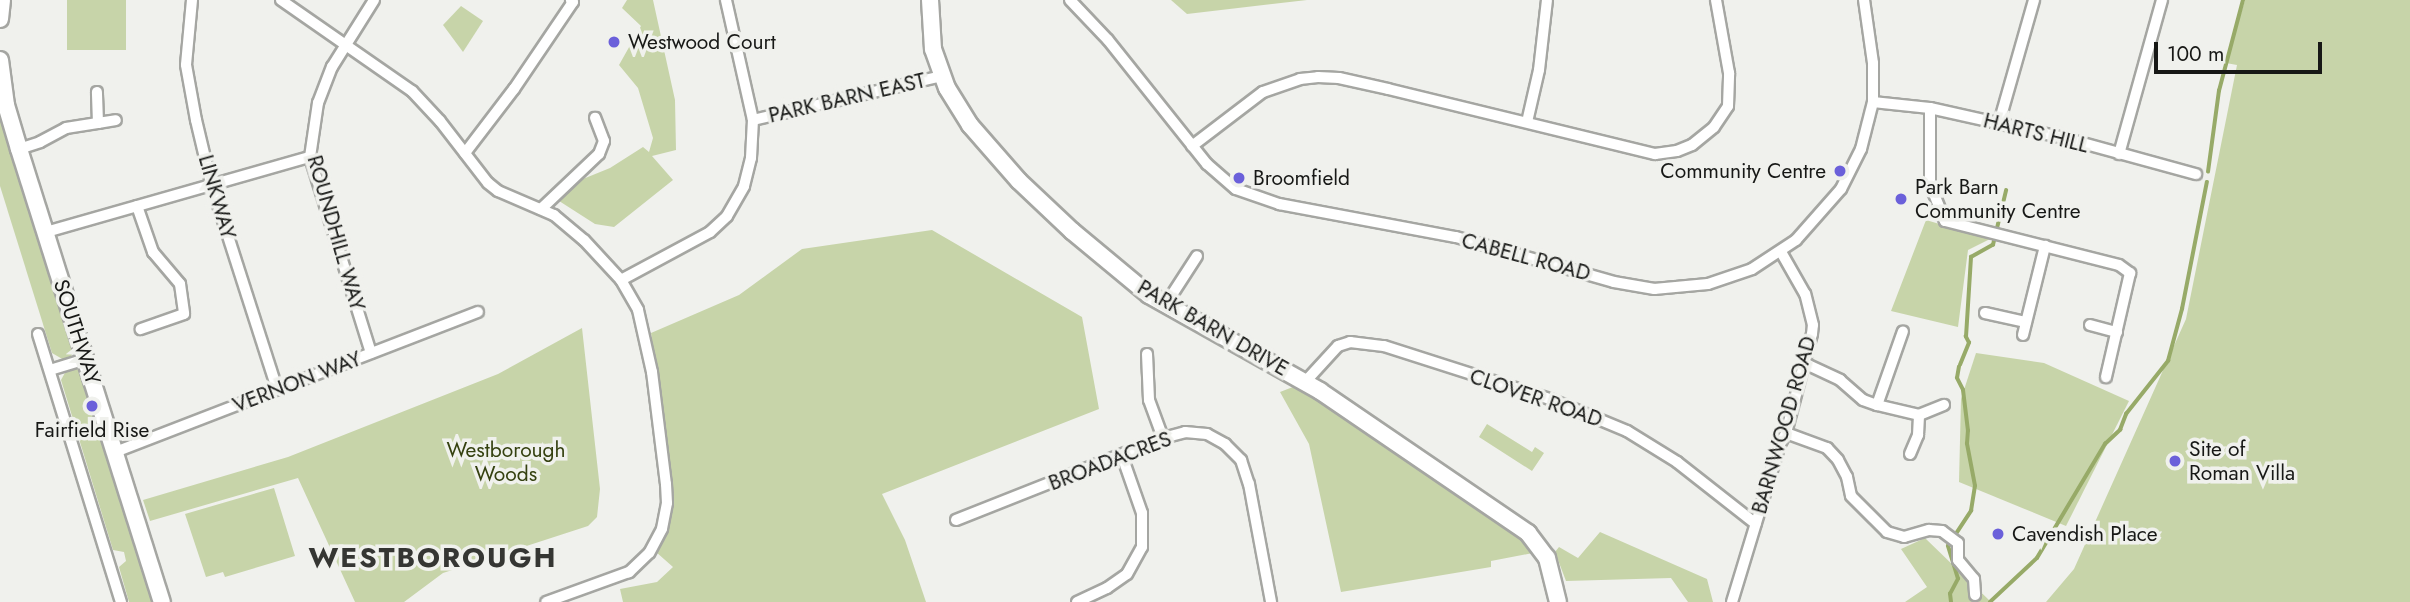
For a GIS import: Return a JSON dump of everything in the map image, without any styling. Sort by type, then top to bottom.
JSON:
[{"type":"street","points":[[0,19],[2,0]]},
{"type":"street","name":"LINKWAY","points":[[192,0],[186,65],[211,183],[277,389]]},
{"type":"street","points":[[281,0],[412,91],[498,191],[541,208],[584,240],[621,280],[638,310],[652,372],[666,484],[665,516],[649,553],[629,572],[546,602]]},
{"type":"street","name":"ROUNDHILL WAY","points":[[371,354],[310,157],[318,103],[344,44],[374,0]]},
{"type":"street","points":[[465,153],[521,78],[573,2],[571,0]]},
{"type":"street","points":[[621,280],[710,232],[727,216],[747,177],[753,120],[726,0]]},
{"type":"street","name":"PARK BARN DRIVE","points":[[930,0],[931,39],[942,76],[970,125],[1019,181],[1119,271],[1166,304],[1305,382],[1528,533],[1547,558],[1558,602]]},
{"type":"street","name":"CABELL ROAD","points":[[1070,0],[1108,40],[1192,146],[1228,184],[1270,202],[1502,248],[1630,286],[1669,289],[1708,284],[1752,269],[1782,252],[1810,228],[1842,189],[1861,149],[1873,102],[1873,64],[1864,0]]},
{"type":"street","points":[[1527,122],[1539,70],[1547,0]]},
{"type":"street","points":[[1192,146],[1263,92],[1300,79],[1318,77],[1348,80],[1655,154],[1676,151],[1692,145],[1714,127],[1728,106],[1729,73],[1716,0]]},
{"type":"street","points":[[1999,123],[2034,0]]},
{"type":"street","points":[[2119,154],[2162,0]]},
{"type":"street","name":"SOUTHWAY","points":[[0,60],[6,105],[19,149],[162,602]]},
{"type":"street","name":"PARK BARN EAST","points":[[753,120],[942,76]]},
{"type":"street","points":[[97,92],[98,122]]},
{"type":"street","name":"HARTS HILL","points":[[1873,102],[1930,108],[1999,123],[2196,174]]},
{"type":"street","points":[[1930,108],[1930,184],[1945,221],[2119,265],[2130,273],[2106,377]]},
{"type":"street","points":[[541,208],[599,154],[604,141],[595,118]]},
{"type":"street","points":[[19,149],[40,142],[66,128],[116,120]]},
{"type":"street","points":[[46,232],[310,157]]},
{"type":"street","points":[[137,206],[153,252],[180,284],[184,314],[141,330]]},
{"type":"street","points":[[2023,335],[2045,246]]},
{"type":"street","name":"BARNWOOD ROAD","points":[[1732,602],[1780,444],[1786,433],[1813,325],[1810,308],[1782,252]]},
{"type":"street","points":[[1166,304],[1197,256]]},
{"type":"street","name":"VERNON WAY","points":[[115,452],[478,312]]},
{"type":"street","points":[[1985,313],[2026,322]]},
{"type":"street","points":[[2091,325],[2117,332]]},
{"type":"street","points":[[1877,405],[1903,331]]},
{"type":"street","name":"SOUTHWAY","points":[[38,334],[121,602]]},
{"type":"street","name":"CLOVER ROAD","points":[[1305,382],[1344,344],[1369,342],[1384,346],[1550,399],[1627,431],[1677,462],[1756,524]]},
{"type":"street","points":[[1147,354],[1149,400],[1163,438]]},
{"type":"street","points":[[50,370],[86,359]]},
{"type":"street","points":[[1804,363],[1840,380],[1863,400],[1877,405],[1919,415],[1944,405]]},
{"type":"street","points":[[1910,454],[1919,435],[1919,415]]},
{"type":"street","name":"BROADACRES","points":[[956,520],[1163,438],[1185,432],[1207,434],[1225,444],[1241,460],[1249,484],[1271,602]]},
{"type":"street","points":[[1786,433],[1827,448],[1838,460],[1847,477],[1851,496],[1887,532],[1904,537],[1929,530],[1942,531],[1958,543],[1958,560],[1973,579],[1975,595]]},
{"type":"street","points":[[1077,602],[1107,588],[1127,574],[1142,547],[1142,513],[1122,456]]},
{"type":"green space","points":[[67,0],[126,0],[126,50],[67,50]]},
{"type":"green space","points":[[627,0],[653,0],[675,100],[676,150],[652,156],[673,180],[614,227],[595,224],[556,199],[578,181],[610,168],[643,147],[649,152],[653,138],[638,88],[619,65],[641,26],[622,8]]},
{"type":"green space","points":[[1171,0],[1307,0],[1187,14]]},
{"type":"green space","points":[[2245,0],[2410,0],[2410,602],[2046,602],[2074,569],[2186,319],[2237,65],[2226,63]]},
{"type":"green space","points":[[461,6],[483,21],[463,52],[443,25]]},
{"type":"green space","points":[[0,108],[75,349],[70,358],[64,360],[52,353],[0,186]]},
{"type":"green space","points":[[1926,220],[1990,239],[1968,250],[1958,327],[1891,311]]},
{"type":"green space","points":[[932,230],[1082,317],[1099,409],[882,494],[905,540],[926,602],[623,602],[620,589],[657,582],[673,567],[656,552],[667,531],[673,503],[651,333],[739,295],[802,249]]},
{"type":"green space","name":"Westborough Woods","points":[[582,328],[600,489],[597,517],[588,526],[443,573],[404,602],[355,602],[298,478],[150,521],[143,500],[288,457],[498,374]]},
{"type":"green space","points":[[1976,353],[2044,363],[2129,401],[2066,526],[1959,482],[1961,399]]},
{"type":"green space","points":[[73,367],[82,372],[155,602],[129,602],[119,567],[126,561],[124,552],[113,550],[61,380],[67,369]]},
{"type":"green space","points":[[1298,385],[1538,552],[1491,561],[1491,567],[1341,592],[1309,444],[1280,392]]},
{"type":"green space","points":[[1487,424],[1532,452],[1535,447],[1544,453],[1532,471],[1479,437]]},
{"type":"green space","points":[[274,488],[295,556],[225,577],[223,572],[206,577],[185,514]]},
{"type":"green space","points":[[1600,532],[1707,579],[1713,602],[1688,602],[1671,578],[1566,581],[1555,552],[1559,547],[1578,558]]},
{"type":"green space","points":[[1925,538],[1991,602],[1905,602],[1927,587],[1901,549]]},
{"type":"waterway","points":[[2208,172],[2219,91],[2243,0]]},
{"type":"waterway","points":[[1990,602],[2037,558],[2105,444],[2120,430],[2126,414],[2168,361],[2182,309],[2207,182]]},
{"type":"waterway","points":[[1960,365],[1969,343],[1966,337],[1971,257],[1993,245],[2006,191]]},
{"type":"waterway","points":[[1951,602],[1950,594],[1958,579],[1948,546],[1971,511],[1975,486],[1967,444],[1963,390],[1957,378],[1959,367]]},
{"type":"place","name":"Westwood Court","points":[[614,42]]},
{"type":"place","name":"Community Centre","points":[[1840,171]]},
{"type":"place","name":"Broomfield","points":[[1239,178]]},
{"type":"place","name":"Park Barn Community Centre","points":[[1901,199]]},
{"type":"place","name":"Fairfield Rise","points":[[92,406]]},
{"type":"place","name":"Site of Roman Villa","points":[[2175,461]]},
{"type":"place","name":"Cavendish Place","points":[[1998,534]]},
{"type":"district","name":"WESTBOROUGH","points":[[433,558]]}]
